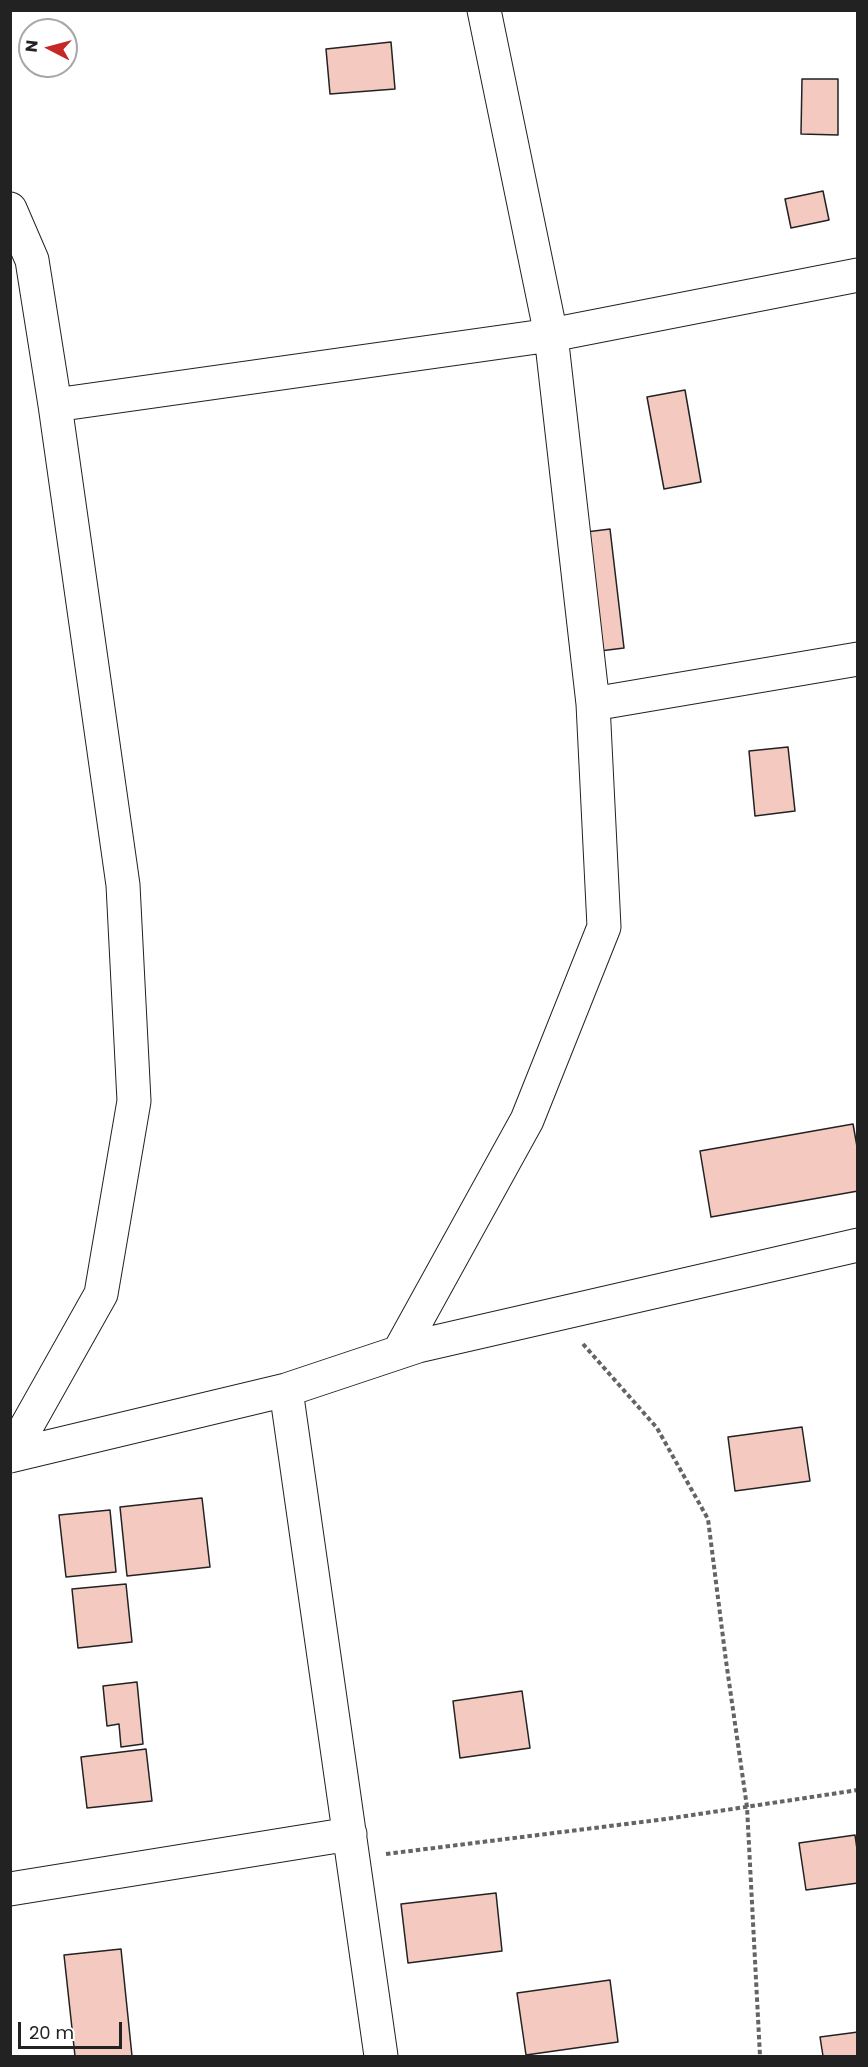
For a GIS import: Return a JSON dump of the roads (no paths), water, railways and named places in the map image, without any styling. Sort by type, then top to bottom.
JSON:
[{"type":"street","points":[[399,1352],[527,1120],[604,927],[592,704],[550,335],[484,10]]},
{"type":"street","points":[[10,209],[32,260],[55,405],[123,885],[134,1101],[101,1294],[10,1456]]},
{"type":"street","points":[[55,405],[550,335],[858,274]]},
{"type":"street","points":[[592,704],[858,659]]},
{"type":"street","points":[[10,1456],[286,1390],[399,1352],[858,1245]]},
{"type":"street","points":[[286,1390],[381,2056]]},
{"type":"street","points":[[10,1889],[351,1846]]}]
